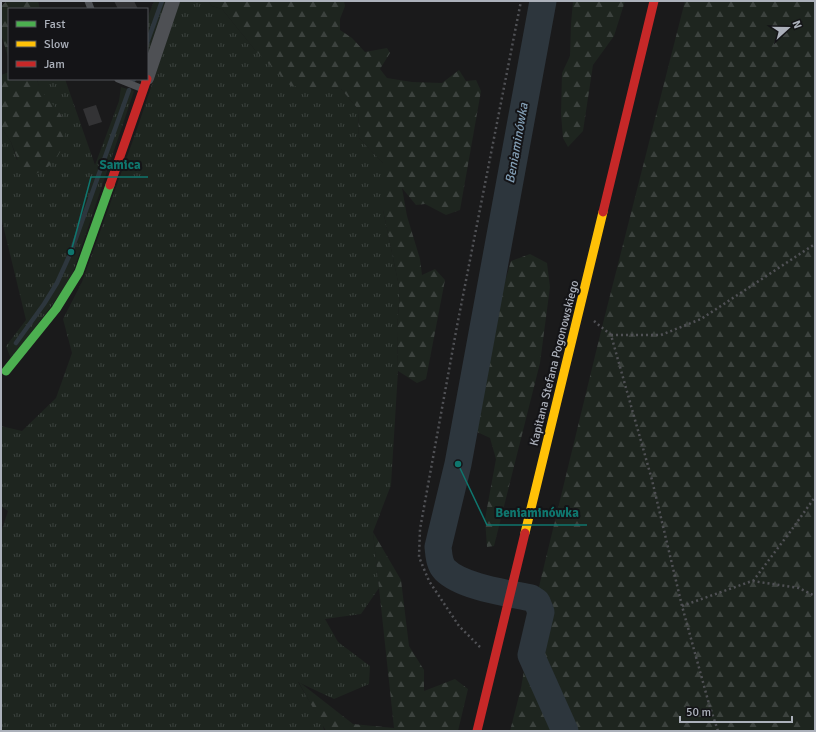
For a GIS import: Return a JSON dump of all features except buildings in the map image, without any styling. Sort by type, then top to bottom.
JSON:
[{"type":"main road","name":"Kapitana Stefana Pogonowskiego","points":[[477,731],[654,1]]},
{"type":"main road","points":[[6,371],[56,309],[79,272],[146,82]]},
{"type":"street","points":[[148,76],[173,1]]},
{"type":"lane","points":[[127,80],[146,82]]},
{"type":"path","points":[[495,658],[480,647],[459,626],[429,582],[419,557],[420,529],[457,326],[521,1]]},
{"type":"path","points":[[611,335],[661,335],[701,319],[815,244]]},
{"type":"path","points":[[580,310],[611,335],[652,480],[682,606],[718,731]]},
{"type":"path","points":[[752,581],[815,497]]},
{"type":"path","points":[[682,606],[752,581],[799,588],[815,596]]},
{"type":"green space","points":[[7,1],[38,1],[40,8],[8,8],[8,57],[1,34],[1,6]]},
{"type":"green space","points":[[154,1],[167,1],[148,57],[148,16]]},
{"type":"green space","points":[[180,1],[208,1],[212,6],[222,9],[255,50],[321,87],[341,89],[358,109],[359,138],[383,163],[383,210],[400,291],[397,330],[398,371],[391,485],[373,532],[379,588],[361,614],[325,619],[338,642],[370,666],[369,684],[334,699],[298,682],[323,724],[324,731],[1,731],[1,532],[8,511],[1,506],[1,426],[22,431],[56,398],[72,353],[63,319],[82,282],[137,129]]},
{"type":"green space","points":[[208,1],[344,1],[345,6],[340,19],[340,30],[352,38],[365,52],[387,48],[390,53],[380,69],[387,78],[412,82],[442,83],[459,70],[466,81],[476,80],[481,91],[460,210],[446,215],[425,204],[416,205],[402,188],[407,216],[420,259],[422,275],[435,269],[445,280],[426,379],[417,383],[398,371],[397,330],[400,291],[383,210],[383,163],[359,138],[358,109],[341,89],[291,86],[255,50],[222,9],[212,6]]},
{"type":"green space","points":[[573,1],[625,1],[614,36],[593,65],[583,131],[568,147],[563,138],[561,114],[562,73],[570,56]]},
{"type":"green space","points":[[685,1],[815,1],[815,731],[510,731],[521,688],[536,599],[602,327]]},
{"type":"green space","points":[[8,72],[8,80],[37,80],[41,90],[58,110],[63,119],[65,133],[59,155],[44,170],[30,176],[22,171],[11,142],[1,127],[1,75]]},
{"type":"green space","points":[[37,80],[65,80],[95,165],[119,101],[121,87],[134,91],[70,281],[11,359],[6,346],[26,320],[1,217],[1,127],[11,142],[17,160],[62,116],[40,91]]},
{"type":"green space","points":[[530,254],[547,263],[550,287],[540,363],[494,546],[487,547],[485,519],[496,459],[490,438],[475,431],[480,388],[499,302],[511,261]]},
{"type":"green space","points":[[373,532],[401,580],[409,646],[424,670],[424,691],[455,679],[468,689],[458,731],[326,731],[298,681],[353,724],[394,728]]},
{"type":"waterway","points":[[148,40],[162,1]]},
{"type":"waterway","name":"Beniaminówka","points":[[543,1],[458,464],[438,547],[442,565],[445,570],[453,576],[473,585],[531,598],[537,602],[541,612],[531,655],[565,731]]},
{"type":"waterway","points":[[16,343],[57,283],[71,252],[129,90]]},
{"type":"traffic: fast","points":[[6,371],[56,309],[79,272],[110,185]]},
{"type":"traffic: slow","points":[[525,533],[603,212]]},
{"type":"traffic: jam","points":[[603,212],[654,1]]},
{"type":"traffic: jam","points":[[110,185],[147,80]]},
{"type":"traffic: jam","points":[[477,731],[525,533]]},
{"type":"place","name":"Samica","points":[[71,252]]},
{"type":"place","name":"Beniaminówka","points":[[458,464]]}]
